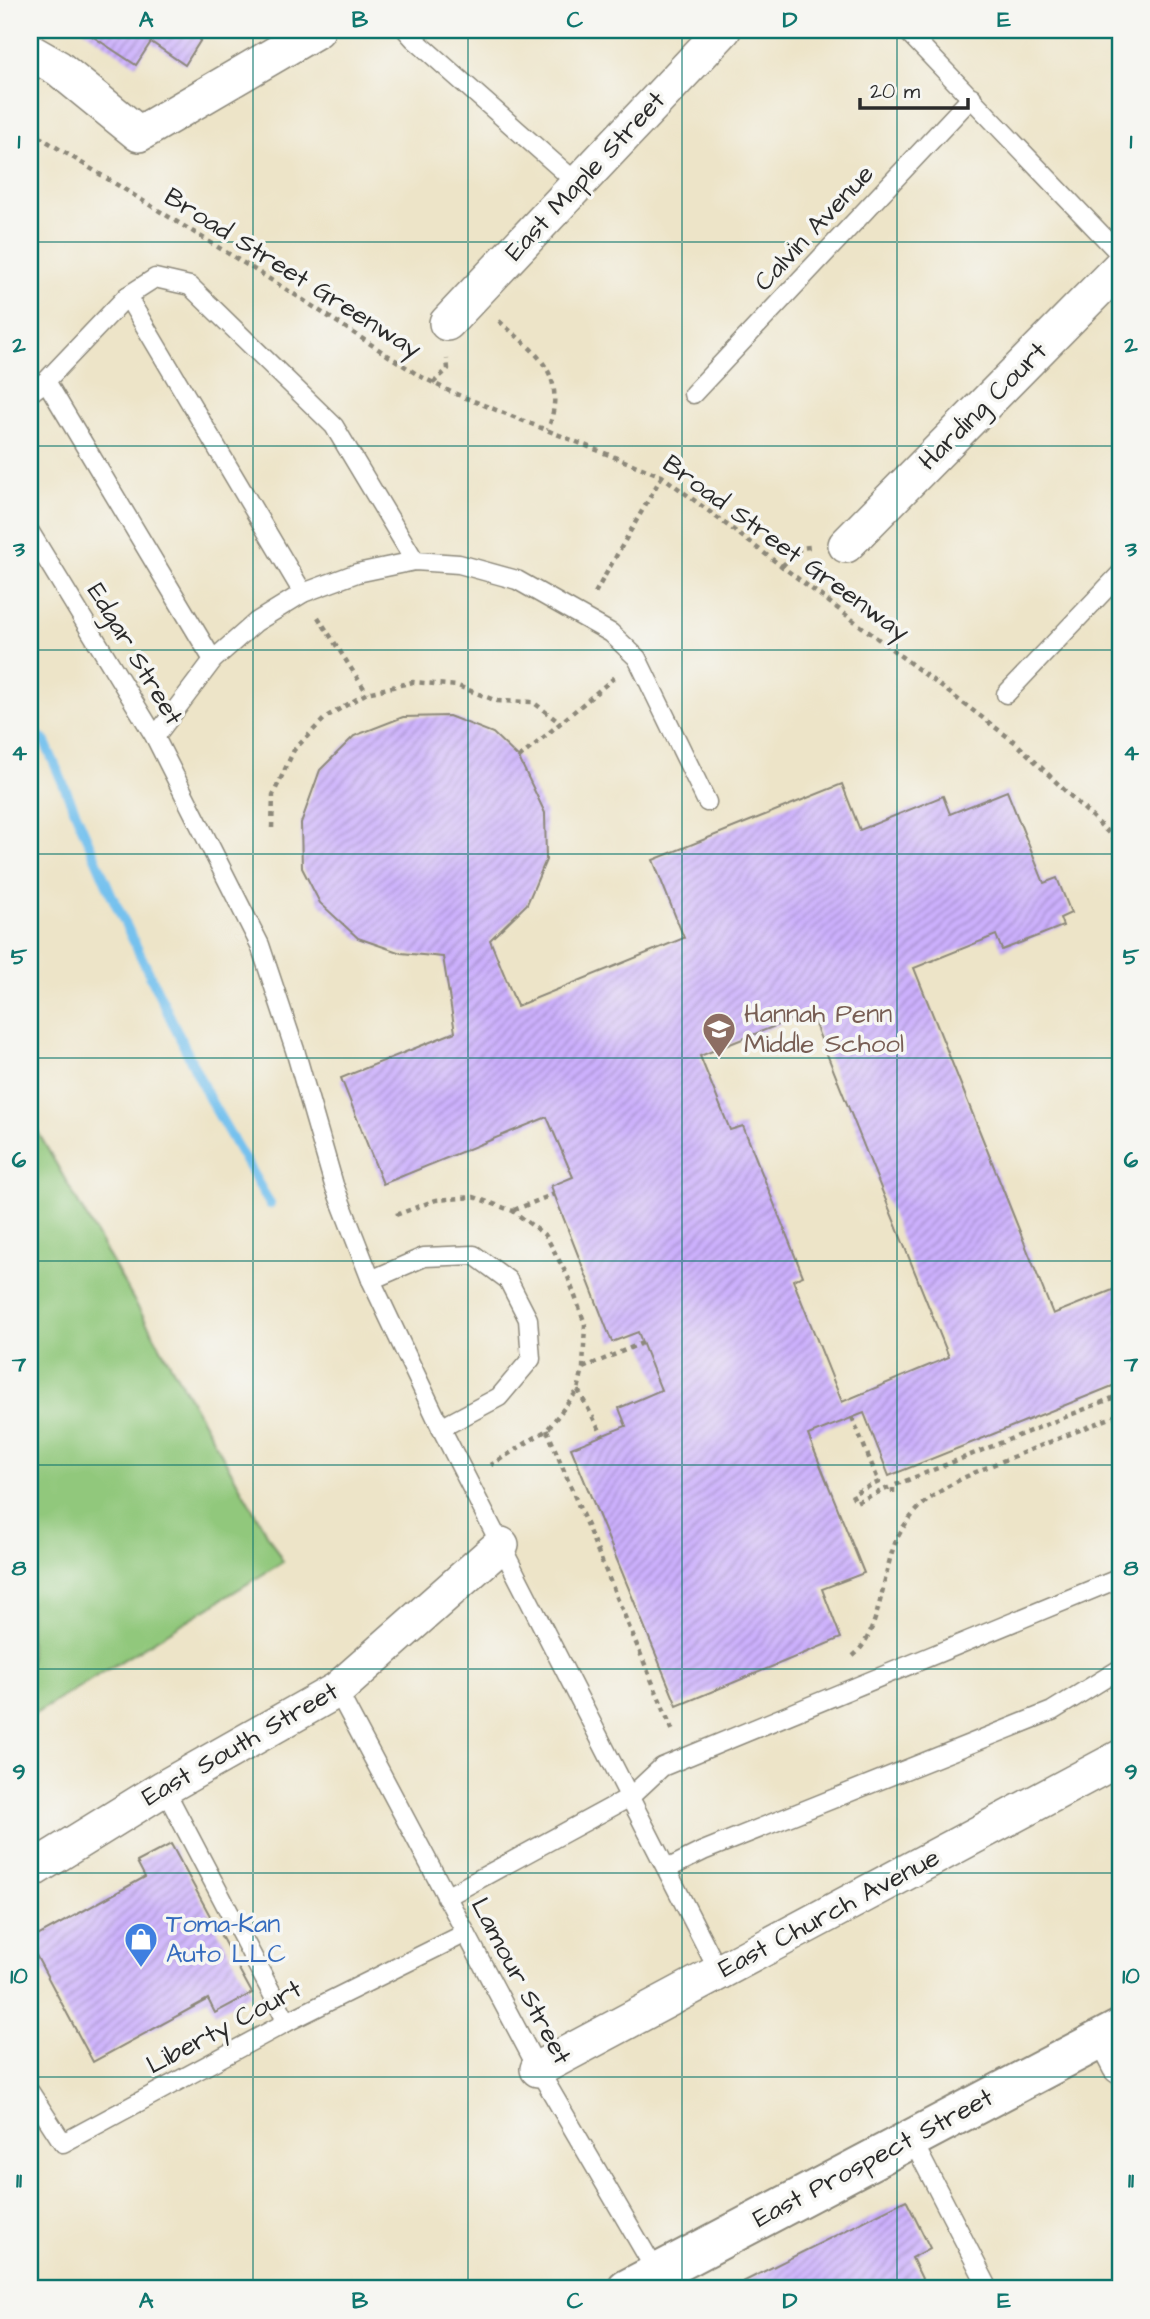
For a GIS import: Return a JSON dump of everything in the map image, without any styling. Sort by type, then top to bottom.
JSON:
[{"type":"main road","name":"East Prospect Street","points":[[651,2284],[911,2138],[1115,2044]]},
{"type":"street","points":[[30,52],[58,68],[139,134],[317,30]]},
{"type":"street","name":"East Maple Street","points":[[447,323],[723,30]]},
{"type":"street","name":"Harding Court","points":[[846,545],[1120,267]]},
{"type":"street","name":"East South Street","points":[[30,1871],[164,1788],[337,1690],[501,1545]]},
{"type":"street","name":"East Church Avenue","points":[[538,2069],[1120,1758]]},
{"type":"lane","points":[[406,30],[578,183]]},
{"type":"lane","points":[[906,30],[1120,254]]},
{"type":"lane","name":"Calvin Avenue","points":[[693,394],[972,97]]},
{"type":"lane","points":[[30,393],[46,381],[127,296],[155,278],[190,286],[334,426],[415,561]]},
{"type":"lane","points":[[127,296],[303,593]]},
{"type":"lane","points":[[46,381],[213,660]]},
{"type":"lane","name":"Edgar Street","points":[[30,532],[155,737],[260,945],[295,1050],[334,1185],[371,1280],[441,1428],[719,1972]]},
{"type":"lane","points":[[155,737],[213,660],[256,622],[303,593],[357,573],[415,561],[459,564],[517,580],[611,634],[637,658],[708,802]]},
{"type":"lane","points":[[1006,694],[1120,574]]},
{"type":"lane","points":[[371,1280],[424,1256],[474,1255],[508,1280],[528,1319],[531,1359],[499,1397],[441,1428]]},
{"type":"lane","points":[[446,1897],[630,1797],[662,1767],[1120,1578]]},
{"type":"lane","points":[[667,1869],[703,1851],[1052,1710],[1120,1669]]},
{"type":"lane","name":"Lamour Street","points":[[337,1690],[651,2284]]},
{"type":"lane","points":[[164,1788],[286,2022]]},
{"type":"lane","name":"Liberty Court","points":[[30,2092],[63,2143],[286,2022],[467,1933]]},
{"type":"lane","points":[[911,2138],[989,2289]]},
{"type":"path","name":"Broad Street Greenway","points":[[30,131],[241,261],[418,375],[451,392],[662,476],[1016,743],[1120,844]]},
{"type":"path","points":[[472,297],[543,361],[550,372],[556,399],[548,430]]},
{"type":"path","points":[[583,616],[662,476]]},
{"type":"path","points":[[303,593],[367,692]]},
{"type":"path","points":[[519,758],[637,658]]},
{"type":"path","points":[[272,828],[273,795],[294,750],[326,717],[367,692],[413,682],[458,687],[498,701],[533,702],[560,723]]},
{"type":"path","points":[[513,1210],[554,1194]]},
{"type":"path","points":[[583,1368],[642,1343]]},
{"type":"path","points":[[578,1390],[603,1436]]},
{"type":"path","points":[[852,1417],[879,1482],[852,1494],[856,1502],[1120,1395]]},
{"type":"path","points":[[848,1660],[859,1652],[871,1629],[897,1539],[915,1513],[958,1480],[1120,1414]]},
{"type":"path","points":[[547,1430],[675,1735]]},
{"type":"path","points":[[893,1486],[893,1493]]},
{"type":"green space","points":[[30,1118],[283,1562],[30,1717]]},
{"type":"building","points":[[83,30],[207,30],[185,65],[151,42],[136,65]]},
{"type":"building","points":[[449,716],[493,733],[519,758],[545,813],[546,860],[527,904],[490,940],[517,1006],[684,938],[653,860],[842,784],[860,830],[943,796],[950,814],[1007,791],[1044,883],[1057,878],[1071,913],[1060,918],[1063,926],[1002,950],[996,935],[914,968],[1053,1314],[1120,1287],[1120,1383],[889,1476],[864,1413],[808,1435],[864,1573],[822,1589],[841,1638],[677,1706],[571,1448],[626,1426],[619,1408],[661,1390],[638,1332],[612,1342],[551,1186],[573,1177],[547,1117],[383,1184],[341,1078],[455,1032],[443,957],[401,953],[358,938],[320,903],[302,868],[301,823],[320,770],[354,736],[403,717]],"holes":[[[810,1012],[949,1357],[842,1402],[793,1280],[803,1276],[743,1126],[730,1130],[700,1056]]]},
{"type":"building","name":"Toma-Kan Auto LLC","points":[[171,1844],[252,1993],[215,2013],[208,1999],[93,2062],[30,1940],[145,1877],[137,1862]]},
{"type":"building","points":[[906,2200],[930,2248],[912,2258],[927,2289],[729,2289]]},
{"type":"waterway","points":[[30,727],[45,742],[112,896],[209,1098],[270,1204]]},
{"type":"place","name":"Hannah Penn Middle School","points":[[719,1059]]},
{"type":"place","name":"Toma-Kan Auto LLC","points":[[141,1969]]}]
